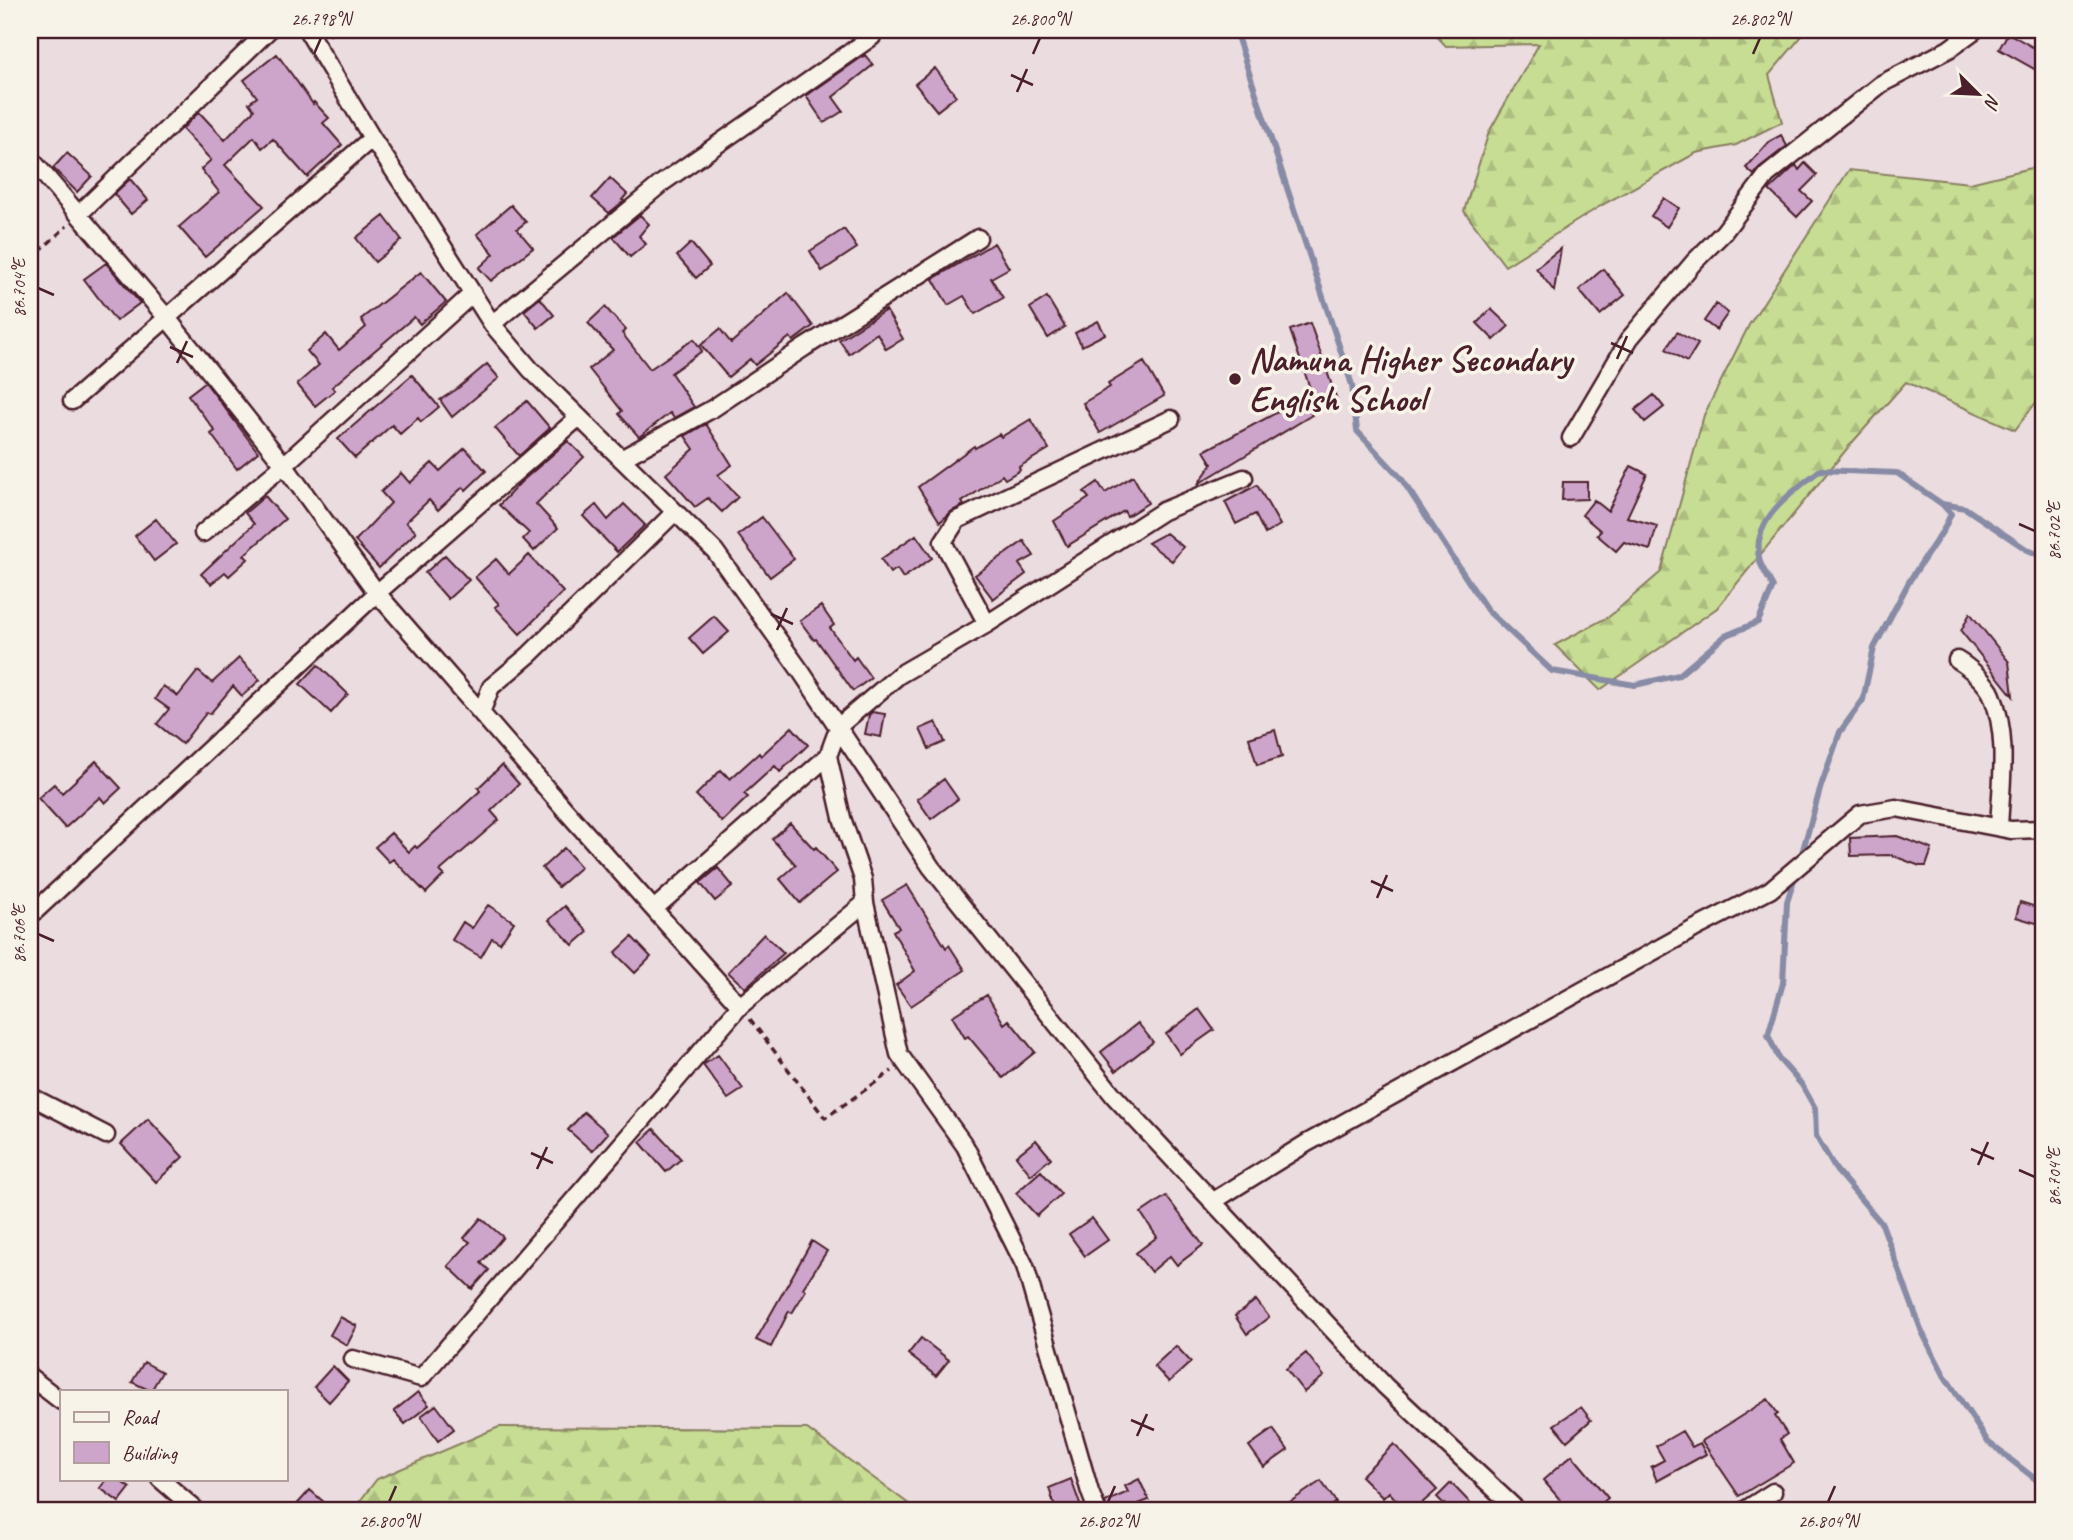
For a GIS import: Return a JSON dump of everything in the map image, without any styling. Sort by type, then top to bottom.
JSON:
[{"type":"street","points":[[80,214],[269,30]]},
{"type":"street","points":[[307,30],[372,138],[492,324],[531,370],[715,551],[839,726],[931,867],[1114,1096],[1385,1386],[1517,1510]]},
{"type":"street","points":[[1571,438],[1630,338],[1652,309],[1723,233],[1766,175],[1881,84],[1949,49],[1975,30]]},
{"type":"street","points":[[492,324],[662,183],[873,37]]},
{"type":"street","points":[[72,401],[372,138]]},
{"type":"street","points":[[30,158],[167,318],[284,465],[377,593],[740,1006]]},
{"type":"street","points":[[621,459],[712,409],[804,347],[978,238]]},
{"type":"street","points":[[203,533],[284,465],[471,295]]},
{"type":"street","points":[[30,916],[377,593],[579,417]]},
{"type":"street","points":[[987,624],[943,542],[957,520],[1171,419]]},
{"type":"street","points":[[654,909],[828,756],[839,726],[899,675],[987,624],[1163,511],[1244,478]]},
{"type":"street","points":[[481,713],[491,687],[529,655],[675,512]]},
{"type":"street","points":[[1957,660],[1966,666],[1991,694],[2002,741],[1999,827]]},
{"type":"street","points":[[828,756],[842,818],[863,879],[865,903],[899,1054],[965,1146],[1025,1266],[1097,1510]]},
{"type":"street","points":[[1212,1202],[1307,1143],[1694,929],[1770,890],[1860,814],[1896,808],[1999,827],[2043,829]]},
{"type":"street","points":[[353,1359],[421,1378],[740,1006],[865,903]]},
{"type":"street","points":[[30,1096],[107,1135]]},
{"type":"street","points":[[30,1377],[60,1400]]},
{"type":"street","points":[[161,1480],[196,1510]]},
{"type":"street","points":[[1745,1510],[1773,1492]]},
{"type":"path","points":[[30,260],[80,214]]},
{"type":"path","points":[[740,1006],[825,1118],[905,1062]]},
{"type":"green space","points":[[1431,30],[1807,30],[1769,75],[1782,122],[1736,145],[1696,153],[1602,205],[1505,266],[1464,211],[1489,132],[1539,44],[1446,46]]},
{"type":"green space","points":[[2043,165],[2043,393],[2015,430],[1906,382],[1850,445],[1717,608],[1600,690],[1555,645],[1610,616],[1661,572],[1704,415],[1749,325],[1849,170],[1970,183]]},
{"type":"green space","points":[[499,1427],[807,1429],[917,1510],[353,1510],[377,1479]]},
{"type":"building","points":[[2008,33],[2043,53],[2043,74],[1999,49]]},
{"type":"building","points":[[277,54],[313,104],[314,102],[329,118],[323,123],[342,145],[307,177],[273,139],[262,148],[254,137],[225,165],[264,206],[205,257],[179,227],[219,192],[201,169],[211,160],[182,129],[199,112],[225,140],[254,110],[249,103],[257,97],[244,80]]},
{"type":"building","points":[[865,55],[873,65],[833,97],[843,111],[824,123],[806,96]]},
{"type":"building","points":[[935,68],[956,96],[937,111],[915,84]]},
{"type":"building","points":[[1781,135],[1787,146],[1754,175],[1746,168],[1770,141]]},
{"type":"building","points":[[67,153],[92,176],[77,192],[53,168]]},
{"type":"building","points":[[1805,163],[1817,175],[1801,191],[1812,201],[1797,217],[1769,190],[1796,165],[1799,170]]},
{"type":"building","points":[[610,178],[627,194],[622,200],[624,201],[609,213],[592,198]]},
{"type":"building","points":[[130,179],[148,200],[131,214],[114,194]]},
{"type":"building","points":[[1664,198],[1679,208],[1667,227],[1651,216]]},
{"type":"building","points":[[511,205],[526,222],[517,229],[533,248],[491,281],[479,268],[494,254],[477,234]]},
{"type":"building","points":[[640,215],[649,224],[639,236],[646,244],[630,257],[613,237]]},
{"type":"building","points":[[384,216],[402,240],[375,262],[356,238]]},
{"type":"building","points":[[844,229],[857,248],[822,271],[810,251]]},
{"type":"building","points":[[691,243],[710,266],[696,278],[677,256]]},
{"type":"building","points":[[994,243],[1009,268],[991,278],[1003,298],[975,314],[964,296],[948,305],[933,279]]},
{"type":"building","points":[[1561,248],[1554,291],[1536,268]]},
{"type":"building","points":[[106,263],[140,303],[116,321],[84,279]]},
{"type":"building","points":[[1603,269],[1625,295],[1600,315],[1579,290]]},
{"type":"building","points":[[421,272],[446,302],[420,324],[414,317],[332,387],[335,390],[315,406],[297,384],[319,365],[307,351],[326,334],[339,350],[366,327],[361,319]]},
{"type":"building","points":[[788,293],[813,326],[793,341],[790,337],[755,365],[750,359],[728,377],[701,345],[720,329],[731,343]]},
{"type":"building","points":[[1047,297],[1065,327],[1048,338],[1030,308]]},
{"type":"building","points":[[540,298],[554,315],[538,328],[524,311]]},
{"type":"building","points":[[1716,304],[1728,313],[1716,330],[1704,321]]},
{"type":"building","points":[[605,307],[626,330],[622,333],[650,369],[694,339],[702,351],[671,373],[694,407],[674,418],[670,413],[639,437],[619,414],[622,411],[589,369],[613,350],[588,323]]},
{"type":"building","points":[[1491,309],[1509,326],[1494,340],[1477,323]]},
{"type":"building","points":[[886,310],[903,339],[886,349],[877,333],[849,354],[839,340]]},
{"type":"building","points":[[1098,321],[1105,334],[1082,346],[1075,333]]},
{"type":"building","points":[[1310,323],[1337,400],[1309,410],[1312,415],[1198,484],[1212,464],[1204,451],[1312,394],[1290,330]]},
{"type":"building","points":[[1677,332],[1698,344],[1687,362],[1666,349]]},
{"type":"building","points":[[1144,362],[1164,396],[1100,433],[1083,403]]},
{"type":"building","points":[[487,364],[499,378],[452,417],[440,400]]},
{"type":"building","points":[[412,375],[439,407],[421,422],[418,418],[400,434],[392,425],[355,458],[338,439]]},
{"type":"building","points":[[205,382],[258,452],[237,469],[211,434],[215,431],[188,395]]},
{"type":"building","points":[[1654,395],[1664,407],[1645,422],[1635,410]]},
{"type":"building","points":[[527,401],[550,428],[519,456],[495,428]]},
{"type":"building","points":[[1031,419],[1049,449],[1005,479],[1002,475],[962,502],[964,505],[940,522],[918,487],[974,446],[975,448],[999,434],[1001,437]]},
{"type":"building","points":[[706,424],[732,465],[718,475],[738,497],[722,512],[708,498],[695,507],[666,474],[694,449],[685,436]]},
{"type":"building","points":[[568,441],[584,457],[536,504],[558,528],[534,551],[523,539],[529,533],[499,505]]},
{"type":"building","points":[[465,448],[486,471],[466,490],[463,487],[438,510],[429,500],[406,522],[416,532],[379,568],[355,541],[391,503],[381,492],[401,473],[410,483],[432,463],[440,471]]},
{"type":"building","points":[[1631,466],[1647,474],[1627,517],[1657,526],[1650,550],[1624,542],[1616,551],[1597,535],[1601,531],[1582,515],[1594,500],[1608,511]]},
{"type":"building","points":[[1133,476],[1148,503],[1127,516],[1124,511],[1067,546],[1054,521],[1089,498],[1084,492],[1098,482],[1105,493]]},
{"type":"building","points":[[1563,482],[1587,482],[1587,499],[1562,500]]},
{"type":"building","points":[[1257,485],[1280,525],[1265,534],[1255,514],[1236,524],[1225,502]]},
{"type":"building","points":[[265,496],[285,519],[244,555],[248,559],[229,576],[225,572],[211,584],[201,574],[254,524],[245,513]]},
{"type":"building","points":[[624,504],[645,525],[617,552],[583,516],[596,505],[608,520]]},
{"type":"building","points":[[762,517],[794,559],[770,577],[738,535]]},
{"type":"building","points":[[156,519],[176,544],[154,561],[135,536]]},
{"type":"building","points":[[1166,533],[1183,547],[1172,561],[1148,543]]},
{"type":"building","points":[[916,535],[932,558],[903,578],[897,569],[890,573],[881,559]]},
{"type":"building","points":[[1024,541],[1034,556],[1019,564],[1026,574],[993,599],[975,575]]},
{"type":"building","points":[[445,555],[469,580],[448,599],[425,573]]},
{"type":"building","points":[[529,555],[563,592],[520,634],[495,607],[499,604],[475,577],[496,559],[509,574]]},
{"type":"building","points":[[821,606],[834,625],[830,628],[853,660],[856,657],[871,678],[853,691],[800,621]]},
{"type":"building","points":[[1970,613],[2009,662],[2013,696],[1961,631]]},
{"type":"building","points":[[714,616],[729,632],[703,654],[689,638]]},
{"type":"building","points":[[239,658],[260,680],[242,696],[233,686],[210,714],[207,712],[182,744],[157,724],[169,709],[155,699],[163,686],[178,696],[198,671],[212,683]]},
{"type":"building","points":[[318,665],[348,694],[331,713],[300,684]]},
{"type":"building","points":[[872,712],[885,714],[881,737],[865,734]]},
{"type":"building","points":[[936,722],[945,742],[929,749],[920,729]]},
{"type":"building","points":[[792,727],[808,745],[780,772],[775,766],[744,794],[748,797],[722,822],[696,795],[721,770],[730,779],[759,753],[761,756]]},
{"type":"building","points":[[1275,730],[1282,757],[1257,765],[1249,738]]},
{"type":"building","points":[[96,761],[121,788],[105,803],[100,797],[65,828],[38,798],[54,784],[62,793]]},
{"type":"building","points":[[502,765],[519,784],[491,811],[499,820],[440,871],[444,875],[426,893],[393,859],[389,862],[375,847],[391,833],[409,852],[415,846],[417,848],[480,791],[478,788]]},
{"type":"building","points":[[944,779],[958,799],[931,819],[917,799]]},
{"type":"building","points":[[790,823],[814,849],[816,847],[837,872],[800,903],[780,879],[796,865],[772,839]]},
{"type":"building","points":[[1897,836],[1932,849],[1926,866],[1891,855],[1851,856],[1850,838]]},
{"type":"building","points":[[564,848],[581,867],[558,887],[542,868]]},
{"type":"building","points":[[718,868],[733,886],[715,901],[700,883]]},
{"type":"building","points":[[907,885],[946,948],[949,945],[965,970],[911,1006],[896,985],[915,971],[893,931],[899,928],[882,900]]},
{"type":"building","points":[[2020,902],[2043,909],[2043,925],[2016,917]]},
{"type":"building","points":[[488,905],[514,922],[500,943],[492,938],[481,957],[452,940],[463,922],[472,928]]},
{"type":"building","points":[[565,906],[588,932],[573,945],[549,920]]},
{"type":"building","points":[[764,934],[784,953],[745,988],[728,972]]},
{"type":"building","points":[[632,937],[651,957],[635,973],[615,953]]},
{"type":"building","points":[[987,995],[1004,1024],[1009,1020],[1035,1052],[1003,1078],[968,1036],[965,1038],[952,1016]]},
{"type":"building","points":[[1199,1009],[1214,1030],[1180,1054],[1166,1034]]},
{"type":"building","points":[[1138,1023],[1153,1042],[1116,1071],[1101,1052]]},
{"type":"building","points":[[718,1055],[743,1089],[728,1099],[703,1065]]},
{"type":"building","points":[[584,1112],[608,1133],[592,1151],[568,1130]]},
{"type":"building","points":[[148,1119],[183,1157],[156,1182],[121,1144]]},
{"type":"building","points":[[654,1129],[681,1159],[666,1172],[640,1142]]},
{"type":"building","points":[[1036,1140],[1051,1158],[1031,1175],[1016,1156]]},
{"type":"building","points":[[1041,1171],[1061,1194],[1037,1216],[1016,1193]]},
{"type":"building","points":[[1166,1196],[1203,1245],[1177,1265],[1170,1256],[1151,1272],[1136,1253],[1157,1237],[1141,1213]]},
{"type":"building","points":[[481,1218],[503,1237],[481,1263],[489,1270],[472,1289],[448,1266],[470,1242],[464,1238]]},
{"type":"building","points":[[1092,1218],[1108,1240],[1085,1256],[1069,1234]]},
{"type":"building","points":[[812,1241],[827,1251],[803,1288],[806,1290],[792,1313],[789,1311],[771,1347],[756,1340]]},
{"type":"building","points":[[1256,1300],[1269,1317],[1247,1334],[1235,1316]]},
{"type":"building","points":[[340,1317],[357,1326],[347,1345],[330,1335]]},
{"type":"building","points":[[921,1338],[949,1360],[936,1376],[908,1354]]},
{"type":"building","points":[[1176,1346],[1191,1362],[1169,1382],[1154,1366]]},
{"type":"building","points":[[1306,1353],[1324,1376],[1304,1392],[1286,1369]]},
{"type":"building","points":[[144,1362],[162,1372],[152,1390],[132,1382]]},
{"type":"building","points":[[333,1366],[348,1381],[329,1402],[314,1387]]},
{"type":"building","points":[[418,1392],[429,1405],[405,1424],[394,1411]]},
{"type":"building","points":[[1768,1399],[1787,1434],[1780,1439],[1794,1463],[1739,1496],[1702,1441]]},
{"type":"building","points":[[436,1405],[454,1429],[438,1441],[421,1416]]},
{"type":"building","points":[[1581,1407],[1591,1420],[1567,1441],[1554,1425]]},
{"type":"building","points":[[1273,1429],[1288,1450],[1264,1467],[1249,1446]]},
{"type":"building","points":[[1682,1431],[1692,1447],[1700,1443],[1706,1454],[1657,1481],[1651,1467],[1664,1460],[1656,1446]]},
{"type":"building","points":[[1394,1444],[1437,1490],[1414,1510],[1405,1510],[1389,1492],[1383,1498],[1361,1476]]},
{"type":"building","points":[[1572,1455],[1608,1498],[1594,1510],[1569,1510],[1543,1480]]},
{"type":"building","points":[[1071,1479],[1082,1510],[1056,1510],[1049,1488]]},
{"type":"building","points":[[1139,1479],[1149,1500],[1138,1504],[1141,1510],[1107,1510],[1105,1502],[1128,1492],[1125,1486]]},
{"type":"building","points":[[106,1480],[118,1480],[130,1488],[119,1502],[100,1488]]},
{"type":"building","points":[[1321,1481],[1336,1502],[1325,1510],[1278,1510]]},
{"type":"building","points":[[1451,1483],[1477,1510],[1450,1510],[1437,1497]]},
{"type":"building","points":[[310,1490],[333,1510],[292,1510]]},
{"type":"waterway","points":[[1235,30],[1352,385],[1357,431],[1401,478],[1487,610],[1552,671],[1635,685],[1679,675],[1725,636],[1758,622],[1773,587],[1760,562],[1758,547],[1761,533],[1775,509],[1820,470],[1897,473],[1942,504],[1965,508],[2026,549],[2043,557]]},
{"type":"waterway","points":[[1800,860],[1840,732],[1863,700],[1874,648],[1910,580],[1951,514],[1942,504]]},
{"type":"waterway","points":[[1796,873],[1787,902],[1783,983],[1768,1035],[1779,1059],[1802,1085],[1815,1108],[1816,1136],[1836,1170],[1882,1224],[1922,1332],[1944,1375],[1988,1442],[2043,1485]]},
{"type":"place","name":"Namuna Higher Secondary English School","points":[[1235,379]]}]
